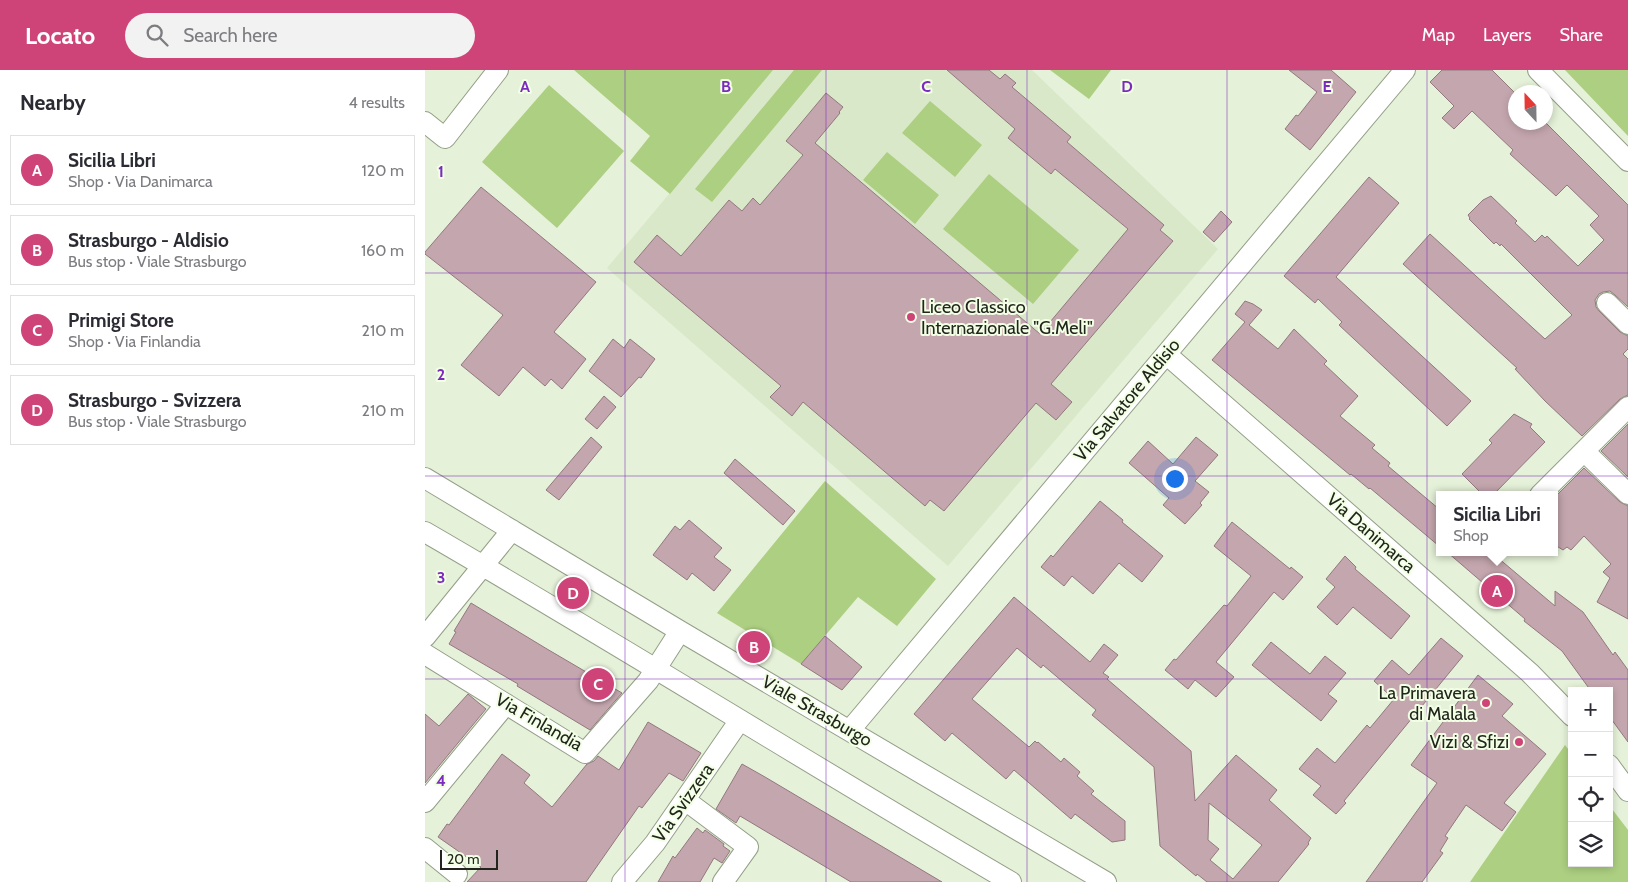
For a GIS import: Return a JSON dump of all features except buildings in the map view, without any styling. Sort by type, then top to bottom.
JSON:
[{"type":"street","points":[[425,122],[445,138],[499,70]]},
{"type":"street","name":"Via Salvatore Aldisio","points":[[850,730],[1405,70]]},
{"type":"street","points":[[1538,70],[1628,161]]},
{"type":"street","points":[[1607,303],[1628,324]]},
{"type":"street","name":"Via Danimarca","points":[[1166,354],[1530,673],[1568,712]]},
{"type":"street","points":[[1544,491],[1628,407]]},
{"type":"street","points":[[1584,451],[1628,494]]},
{"type":"street","name":"Viale Strasburgo","points":[[425,478],[1106,882]]},
{"type":"street","points":[[425,638],[511,530]]},
{"type":"street","points":[[425,532],[740,720],[979,874],[1011,882]]},
{"type":"street","points":[[656,669],[680,631]]},
{"type":"street","name":"Via Finlandia","points":[[425,654],[585,753],[656,669]]},
{"type":"street","points":[[425,802],[506,704]]},
{"type":"street","name":"Via Svizzera","points":[[622,882],[655,844],[740,720]]},
{"type":"street","points":[[1613,770],[1628,791]]},
{"type":"street","points":[[685,800],[748,846],[723,882]]},
{"type":"street","points":[[425,848],[457,874]]},
{"type":"shaded area","name":"Liceo Classico Internazionale \"G.Meli\"","points":[[773,70],[1032,70],[1218,249],[948,566],[607,268]]},
{"type":"green space","points":[[574,70],[773,70],[670,194],[630,161],[650,136]]},
{"type":"green space","points":[[794,70],[822,70],[712,202],[695,189]]},
{"type":"green space","points":[[1050,70],[1111,70],[1089,99]]},
{"type":"green space","points":[[1565,70],[1628,70],[1628,136]]},
{"type":"green space","points":[[549,85],[624,151],[557,228],[482,162]]},
{"type":"green space","points":[[930,101],[982,145],[955,177],[902,133]]},
{"type":"green space","points":[[887,152],[939,195],[915,224],[863,180]]},
{"type":"green space","points":[[989,174],[1079,250],[1033,304],[943,229]]},
{"type":"green space","points":[[825,481],[936,579],[897,626],[858,597],[801,664],[717,613]]},
{"type":"green space","points":[[1565,745],[1568,749],[1568,867],[1613,867],[1613,810],[1628,830],[1628,882],[1470,882]]},
{"type":"place","name":"Liceo Classico Internazionale \"G.Meli\"","points":[[911,317]]},
{"type":"place","name":"Sicilia Libri","points":[[1497,591]]},
{"type":"place","name":"Strasburgo - Svizzera","points":[[573,593]]},
{"type":"place","name":"Strasburgo - Aldisio","points":[[754,647]]},
{"type":"place","name":"Primigi Store","points":[[598,684]]},
{"type":"place","name":"La Primavera di Malala","points":[[1486,703]]},
{"type":"place","name":"Vizi & Sfizi","points":[[1519,742]]}]
